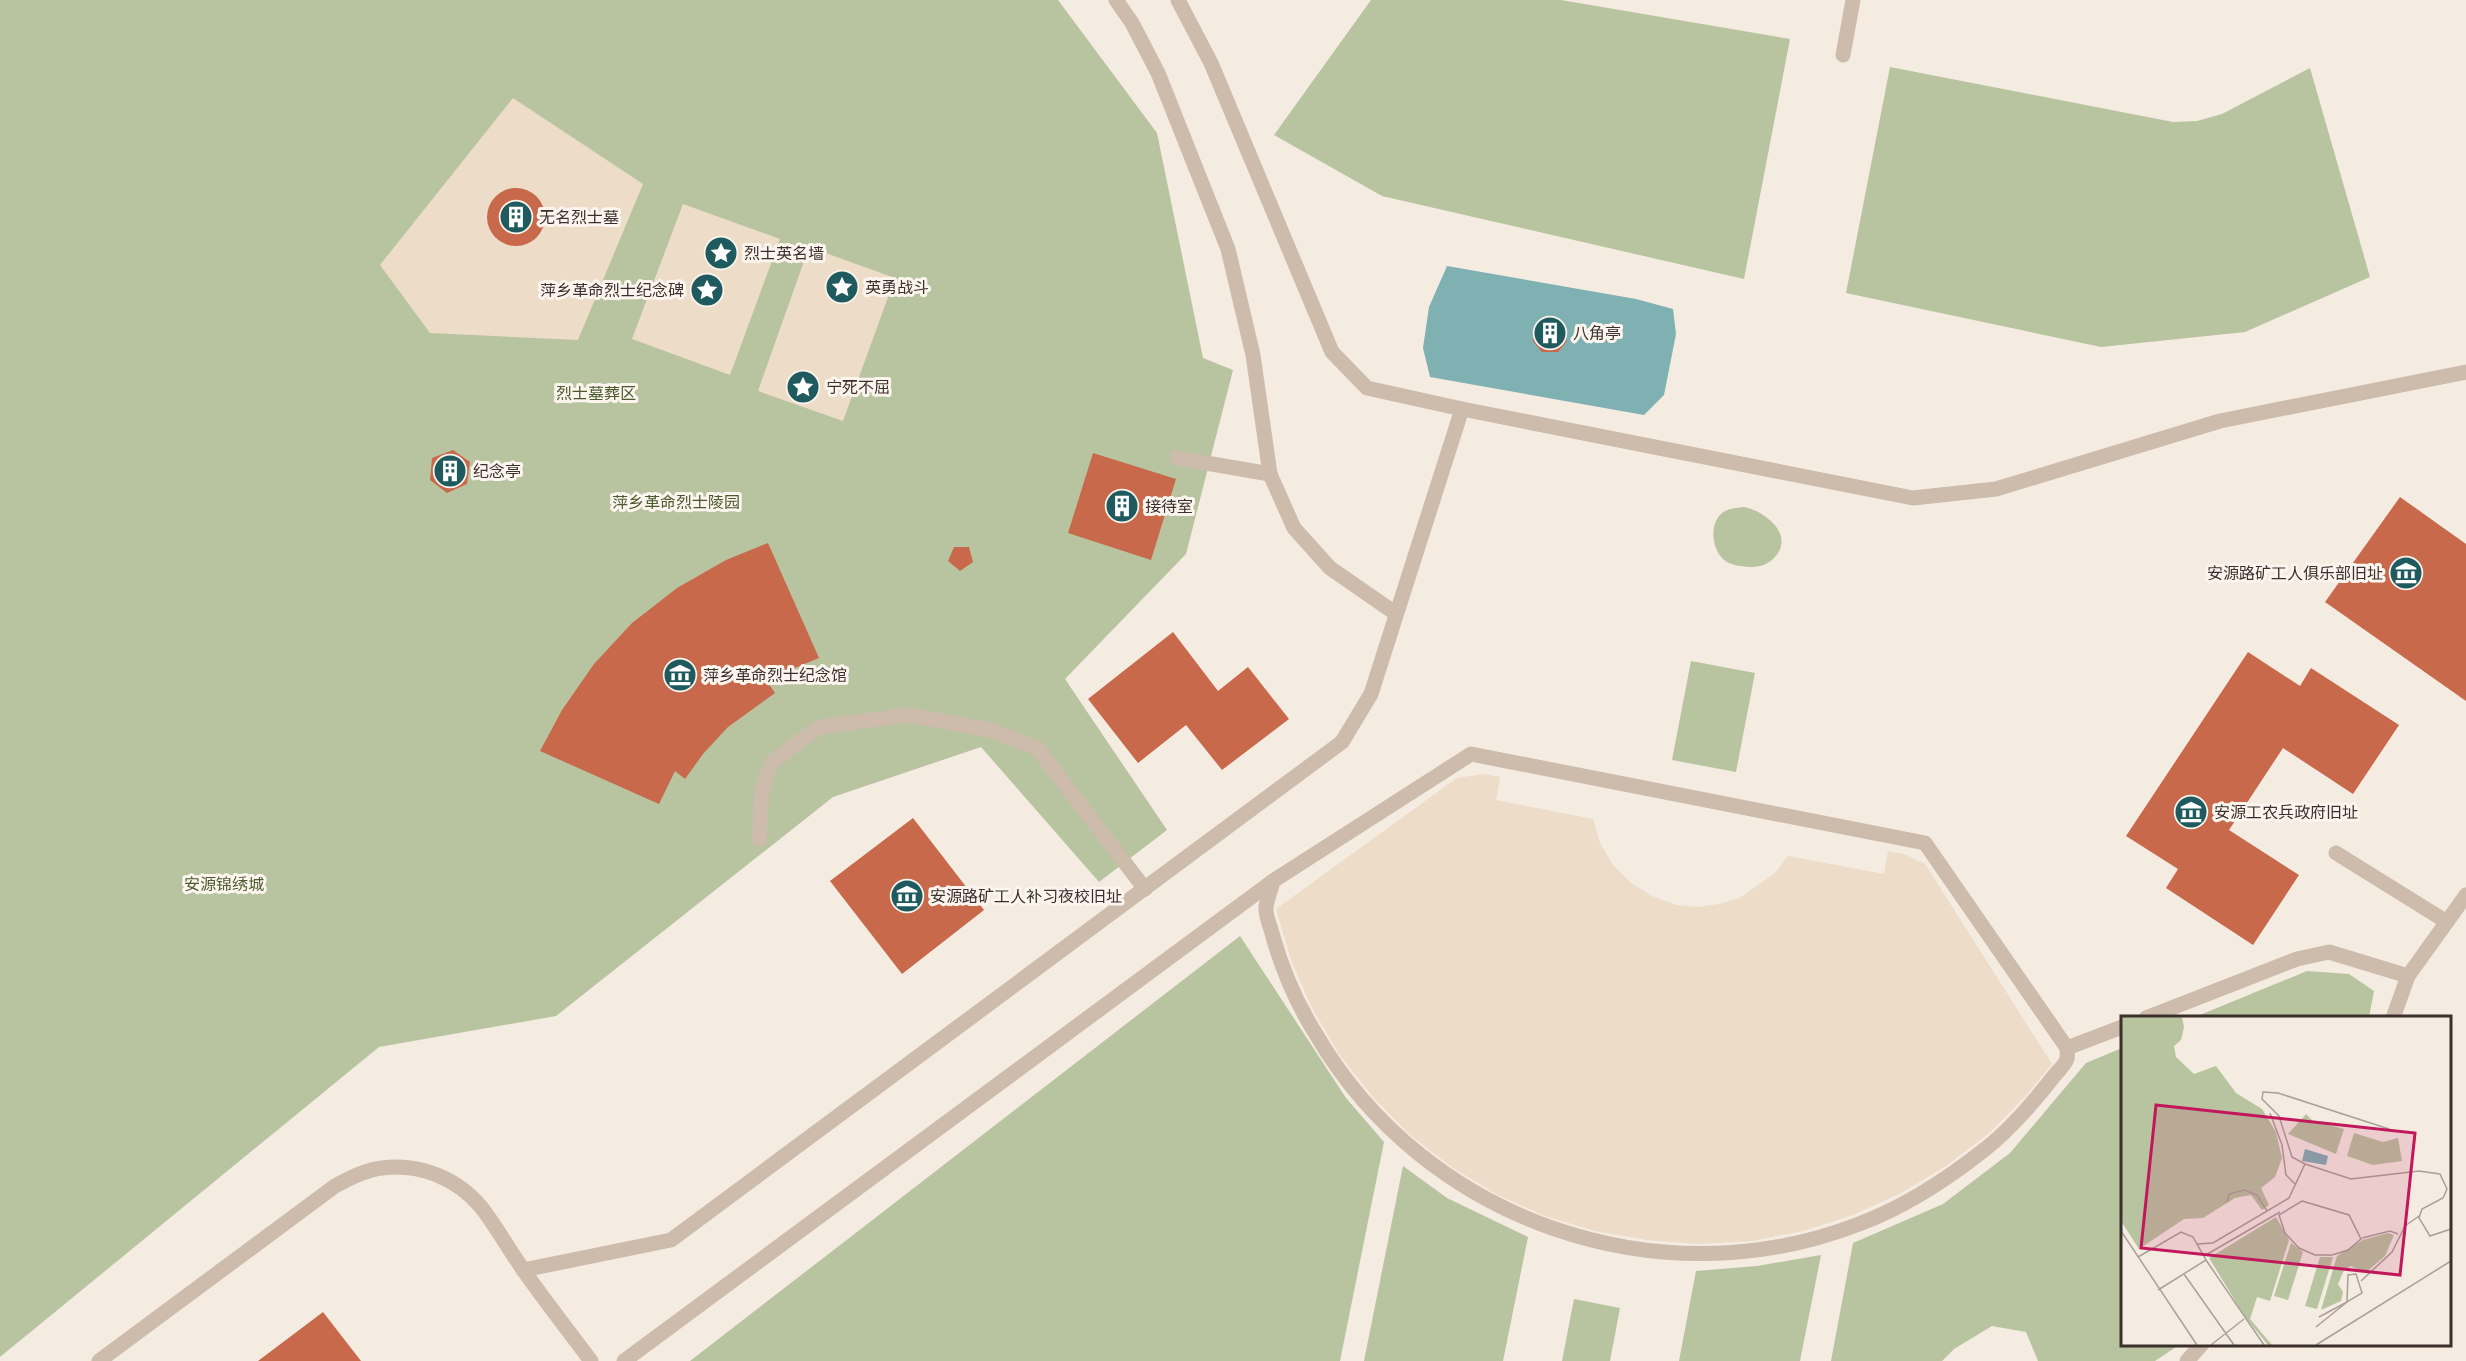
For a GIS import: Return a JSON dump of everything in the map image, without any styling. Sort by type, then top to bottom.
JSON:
[{"type":"street","points":[[1116,0],[1132,23],[1158,73],[1228,249],[1253,355],[1270,474],[1294,528],[1330,568],[1395,613]]},
{"type":"street","points":[[1178,0],[1211,63],[1332,352],[1367,388],[1462,409],[1913,498],[1996,489],[2220,421],[2466,372]]},
{"type":"street","points":[[1843,55],[1853,0]]},
{"type":"street","points":[[523,1270],[671,1240],[1342,742],[1371,694],[1462,409]]},
{"type":"street","points":[[1177,458],[1270,474]]},
{"type":"street","points":[[759,839],[762,789],[772,762],[819,727],[909,716],[992,730],[1037,748],[1145,889]]},
{"type":"street","points":[[624,1361],[1273,881],[1471,754],[1925,843],[2067,1048],[2067,1060],[2032,1104],[1994,1142],[1952,1175],[1906,1203],[1857,1225],[1806,1241],[1753,1251],[1710,1254],[1646,1251],[1593,1241],[1540,1225],[1491,1203],[1445,1175],[1402,1141],[1364,1103],[1331,1060],[1303,1013],[1281,964],[1265,909],[1273,881]]},
{"type":"street","points":[[2336,854],[2447,922]]},
{"type":"street","points":[[2393,1016],[2408,976],[2466,895]]},
{"type":"street","points":[[2149,1016],[2297,959],[2329,952],[2408,976]]},
{"type":"street","points":[[2067,1048],[2121,1027]]},
{"type":"street","points":[[99,1361],[335,1186],[357,1174],[381,1168],[406,1167],[430,1172],[449,1181],[466,1192],[481,1207],[523,1270],[591,1361]]},
{"type":"street","points":[[2187,1361],[2200,1346]]},
{"type":"green space","points":[[0,0],[1058,0],[1157,133],[1203,358],[1233,370],[1186,554],[1065,679],[1167,830],[1099,882],[981,747],[833,797],[556,1016],[379,1047],[0,1357]]},
{"type":"green space","points":[[1371,0],[1561,0],[1790,39],[1744,279],[1382,196],[1274,135]]},
{"type":"green space","points":[[1890,67],[2173,122],[2197,121],[2222,114],[2310,68],[2370,277],[2245,332],[2101,347],[1846,293]]},
{"type":"green space","points":[[1744,507],[1761,513],[1769,519],[1780,533],[1782,541],[1774,558],[1757,567],[1738,566],[1727,562],[1715,546],[1713,531],[1718,518],[1727,510]]},
{"type":"green space","points":[[1691,661],[1755,673],[1736,772],[1672,760]]},
{"type":"green space","points":[[1240,936],[1346,1098],[1384,1142],[1340,1361],[690,1361]]},
{"type":"green space","points":[[2307,971],[2349,974],[2374,991],[2369,1016],[2197,1016]]},
{"type":"green space","points":[[2121,1048],[2121,1346],[2178,1346],[2155,1361],[2038,1361],[2026,1332],[1992,1326],[1954,1349],[1942,1361],[1831,1361],[1853,1243],[1943,1204],[2010,1153],[2086,1063]]},
{"type":"green space","points":[[1403,1166],[1447,1198],[1528,1237],[1503,1361],[1364,1361]]},
{"type":"green space","points":[[1821,1255],[1800,1361],[1679,1361],[1696,1271],[1757,1266]]},
{"type":"green space","points":[[1574,1299],[1620,1308],[1610,1361],[1562,1361]]},
{"type":"shaded area","points":[[513,98],[643,184],[578,340],[430,333],[380,265]],"holes":[[[513,188],[534,194],[539,199],[545,213],[539,234],[534,240],[512,245],[493,235],[488,221],[493,200],[505,190]]]},
{"type":"shaded area","points":[[683,204],[780,239],[730,375],[632,339]]},
{"type":"shaded area","points":[[809,247],[895,278],[843,421],[758,391]]},
{"type":"shaded area","points":[[1484,774],[1500,777],[1496,800],[1593,819],[1600,843],[1613,865],[1631,883],[1652,896],[1676,905],[1697,907],[1740,898],[1775,873],[1788,856],[1884,874],[1888,851],[1904,854],[1925,864],[2052,1064],[2024,1098],[1988,1134],[1946,1166],[1901,1193],[1853,1215],[1803,1231],[1752,1241],[1699,1244],[1647,1240],[1595,1231],[1545,1216],[1496,1194],[1450,1166],[1409,1134],[1372,1096],[1339,1054],[1312,1008],[1291,960],[1276,909],[1457,778]]},
{"type":"water","points":[[1447,266],[1636,299],[1673,309],[1676,334],[1664,395],[1644,415],[1430,377],[1423,348],[1429,307]]},
{"type":"building","name":"无名烈士墓","points":[[516,188],[532,193],[540,201],[545,217],[540,233],[532,241],[516,246],[500,241],[492,233],[487,217],[492,201],[500,193]]},
{"type":"building","name":"八角亭","points":[[1550,320],[1563,326],[1567,341],[1558,352],[1542,352],[1533,341],[1536,326]]},
{"type":"building","name":"纪念亭","points":[[453,450],[470,462],[467,484],[447,493],[430,480],[432,458]]},
{"type":"building","name":"接待室","points":[[1093,453],[1176,479],[1151,560],[1068,533]]},
{"type":"building","name":"安源路矿工人俱乐部旧址","points":[[2400,497],[2466,544],[2466,701],[2325,602]]},
{"type":"building","name":"萍乡革命烈士纪念馆","points":[[768,543],[819,658],[766,680],[775,693],[728,727],[703,754],[685,779],[675,771],[659,804],[540,751],[562,710],[594,664],[632,623],[677,588],[726,560]]},
{"type":"building","points":[[954,547],[969,547],[973,562],[960,571],[948,561]]},
{"type":"building","points":[[1173,632],[1218,691],[1248,667],[1289,719],[1222,770],[1186,725],[1138,763],[1088,699]]},
{"type":"building","name":"安源工农兵政府旧址","points":[[2248,652],[2300,686],[2311,668],[2399,725],[2353,794],[2283,748],[2229,830],[2299,875],[2253,945],[2166,888],[2178,869],[2126,836]]},
{"type":"building","name":"安源路矿工人补习夜校旧址","points":[[913,818],[984,910],[902,974],[830,881]]},
{"type":"building","points":[[323,1312],[361,1361],[258,1361]]},
{"type":"place","name":"无名烈士墓","points":[[516,217]]},
{"type":"place","name":"烈士英名墙","points":[[721,253]]},
{"type":"place","name":"英勇战斗","points":[[842,287]]},
{"type":"place","name":"萍乡革命烈士纪念碑","points":[[707,290]]},
{"type":"place","name":"八角亭","points":[[1550,333]]},
{"type":"place","name":"宁死不屈","points":[[803,387]]},
{"type":"place","name":"纪念亭","points":[[450,471]]},
{"type":"place","name":"接待室","points":[[1122,506]]},
{"type":"place","name":"安源路矿工人俱乐部旧址","points":[[2406,573]]},
{"type":"place","name":"萍乡革命烈士纪念馆","points":[[680,675]]},
{"type":"place","name":"安源工农兵政府旧址","points":[[2191,812]]},
{"type":"place","name":"安源路矿工人补习夜校旧址","points":[[907,896]]},
{"type":"park label","name":"烈士墓葬区","points":[[596,393]]},
{"type":"park label","name":"萍乡革命烈士陵园","points":[[676,502]]},
{"type":"park label","name":"安源锦绣城","points":[[224,884]]}]
